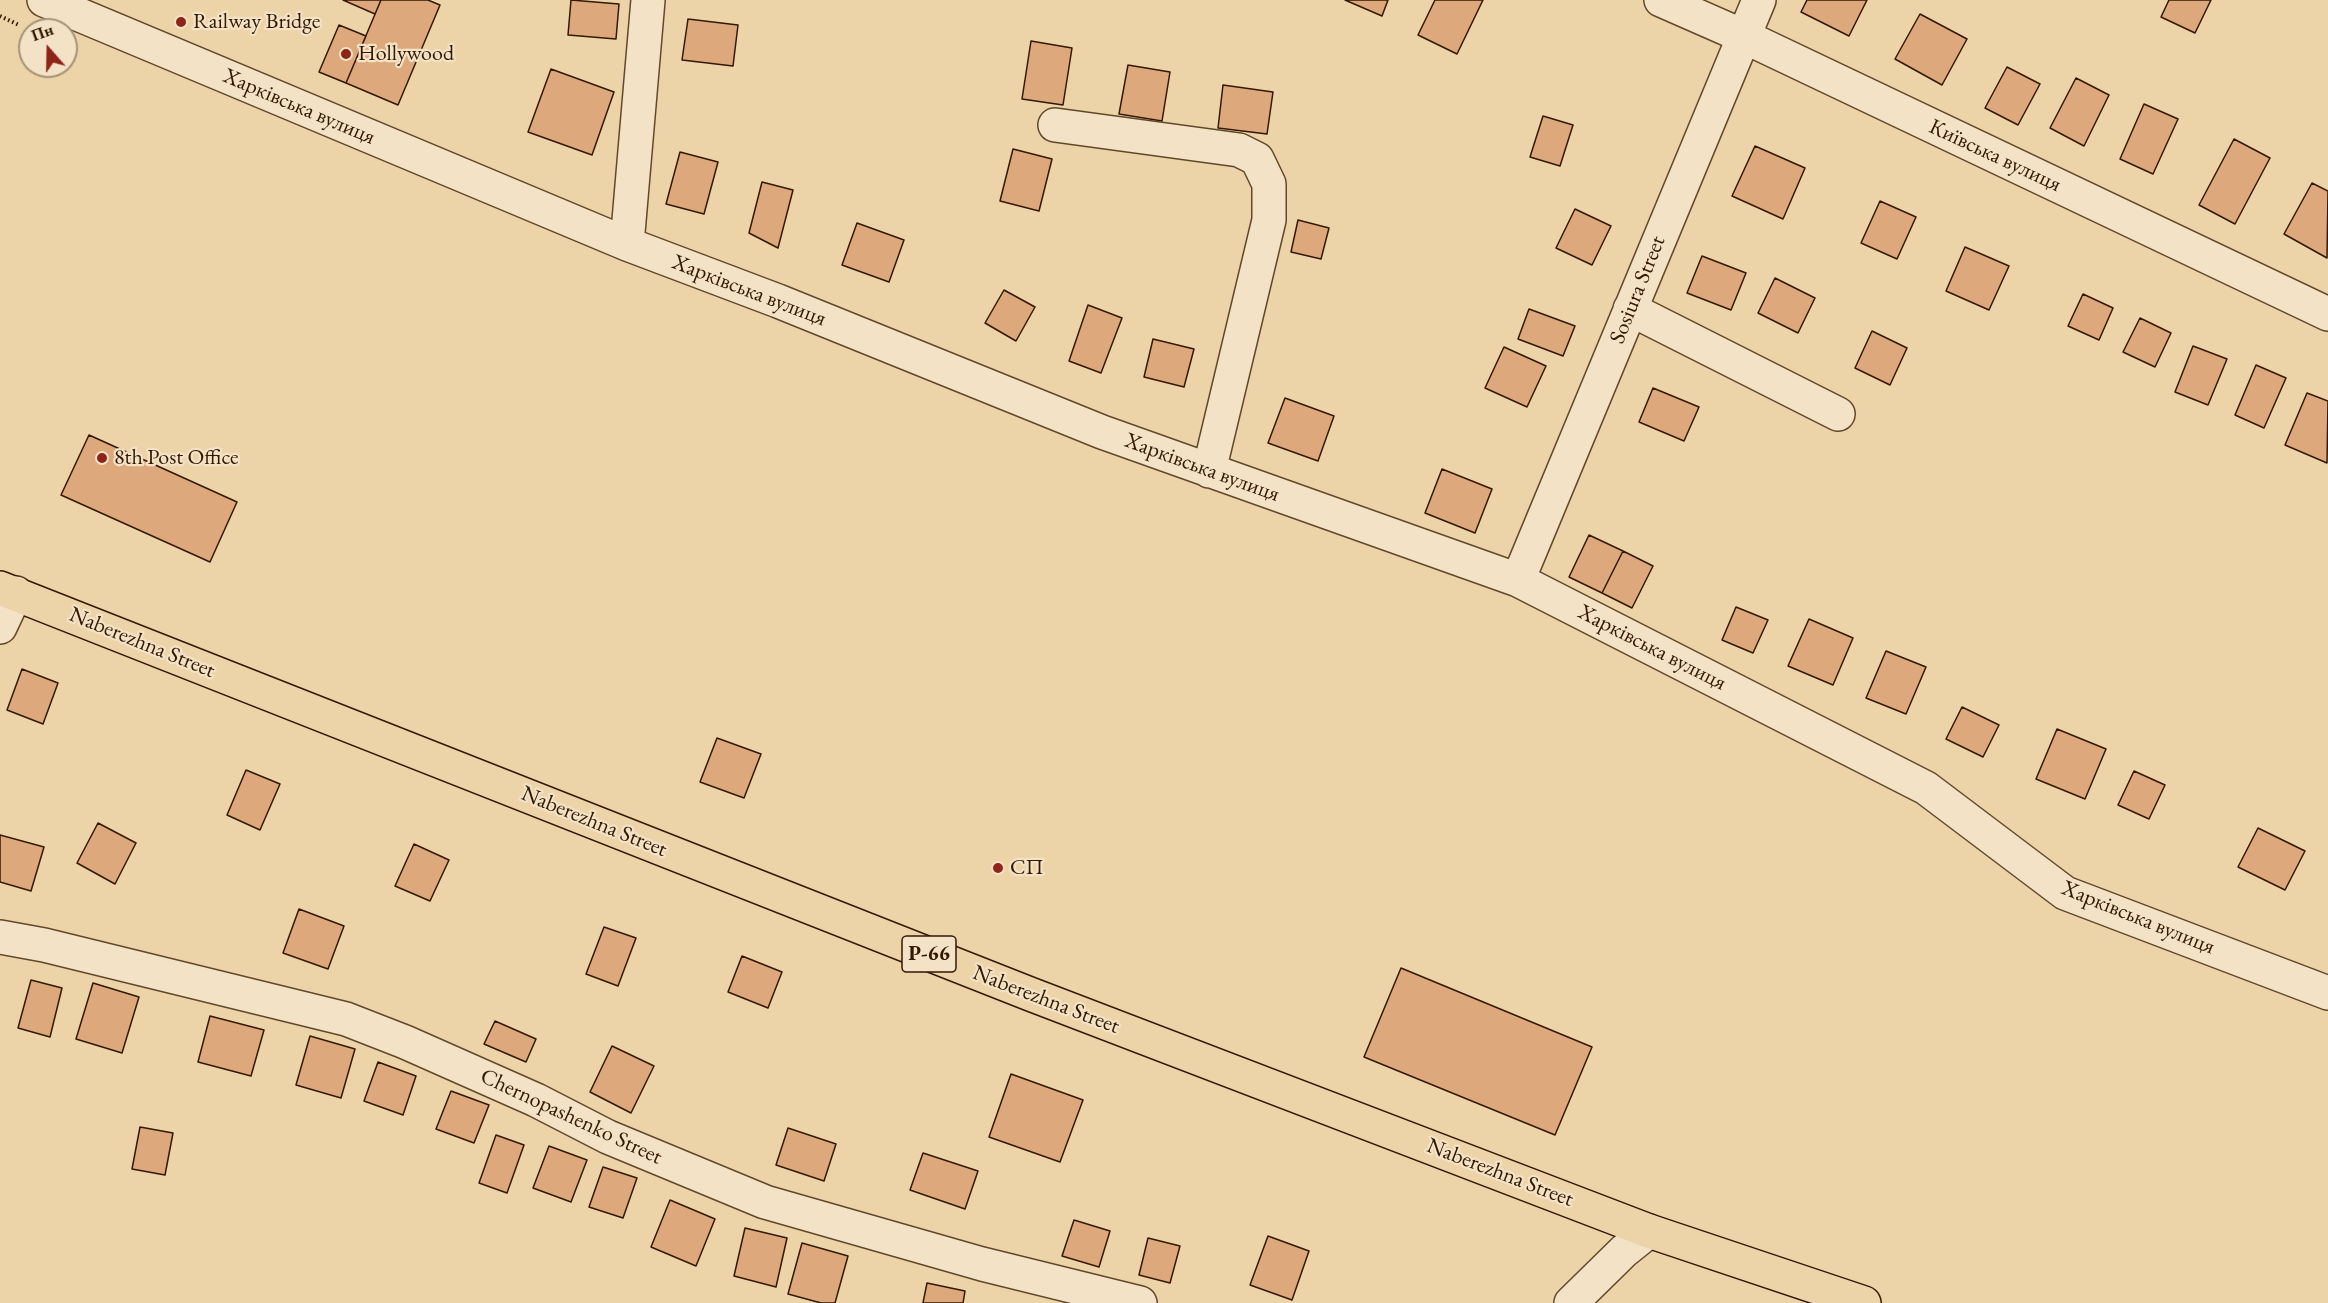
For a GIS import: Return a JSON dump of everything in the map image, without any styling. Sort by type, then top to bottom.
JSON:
[{"type":"main road","name":"Naberezhna Street","points":[[8,591],[1030,994],[1649,1230],[1864,1303]]},
{"type":"street","name":"Харківська вулиця","points":[[44,0],[627,244],[778,301],[1102,432],[1518,580],[1926,788],[2065,893],[2328,993]]},
{"type":"street","points":[[627,244],[648,0]]},
{"type":"street","name":"Київська вулиця","points":[[1661,0],[1743,36],[2328,314]]},
{"type":"street","name":"Sosiura Street","points":[[1518,580],[1759,0]]},
{"type":"street","points":[[1054,125],[1239,150],[1257,159],[1269,184],[1269,220],[1209,471]]},
{"type":"street","points":[[1630,309],[1838,414]]},
{"type":"street","points":[[0,627],[8,591]]},
{"type":"street","name":"Chernopashenko Street","points":[[0,937],[44,945],[346,1019],[405,1042],[536,1100],[608,1137],[765,1202],[982,1264],[1140,1303]]},
{"type":"street","points":[[1571,1303],[1649,1230]]},
{"type":"building","points":[[343,0],[381,0],[375,14]]},
{"type":"building","points":[[381,0],[428,0],[440,5],[398,105],[346,83]]},
{"type":"building","points":[[571,0],[619,4],[616,39],[568,35]]},
{"type":"building","points":[[1345,0],[1388,0],[1382,16]]},
{"type":"building","points":[[1435,0],[1483,0],[1457,54],[1418,35]]},
{"type":"building","points":[[1807,0],[1867,0],[1849,36],[1801,12]]},
{"type":"building","points":[[2169,0],[2211,0],[2195,33],[2161,17]]},
{"type":"building","points":[[1920,14],[1967,39],[1942,85],[1895,59]]},
{"type":"building","points":[[688,19],[738,25],[733,66],[682,60]]},
{"type":"building","points":[[339,25],[366,36],[346,83],[319,72]]},
{"type":"building","points":[[1031,41],[1072,48],[1063,105],[1022,99]]},
{"type":"building","points":[[1128,65],[1170,72],[1162,121],[1119,114]]},
{"type":"building","points":[[2007,67],[2040,84],[2018,125],[1985,108]]},
{"type":"building","points":[[551,69],[614,92],[592,155],[528,132]]},
{"type":"building","points":[[2076,78],[2109,95],[2084,146],[2050,128]]},
{"type":"building","points":[[1223,85],[1273,92],[1267,134],[1218,128]]},
{"type":"building","points":[[2144,104],[2178,119],[2153,174],[2120,159]]},
{"type":"building","points":[[1543,116],[1573,125],[1560,166],[1530,157]]},
{"type":"building","points":[[2234,139],[2270,158],[2235,224],[2199,205]]},
{"type":"building","points":[[1755,146],[1805,168],[1783,219],[1732,196]]},
{"type":"building","points":[[1013,149],[1052,159],[1039,211],[1000,201]]},
{"type":"building","points":[[680,152],[718,162],[704,214],[666,204]]},
{"type":"building","points":[[762,182],[793,190],[778,248],[749,233]]},
{"type":"building","points":[[2312,183],[2328,191],[2327,258],[2284,234]]},
{"type":"building","points":[[1880,201],[1916,217],[1897,259],[1861,243]]},
{"type":"building","points":[[1575,209],[1611,226],[1592,265],[1556,248]]},
{"type":"building","points":[[1298,220],[1329,228],[1321,259],[1291,252]]},
{"type":"building","points":[[857,223],[904,240],[889,282],[842,265]]},
{"type":"building","points":[[1965,247],[2009,266],[1989,310],[1946,291]]},
{"type":"building","points":[[1702,256],[1746,273],[1731,310],[1687,293]]},
{"type":"building","points":[[1775,278],[1815,298],[1798,333],[1758,313]]},
{"type":"building","points":[[1004,290],[1035,307],[1016,341],[985,323]]},
{"type":"building","points":[[2083,294],[2113,308],[2099,340],[2068,326]]},
{"type":"building","points":[[1088,305],[1122,318],[1101,373],[1069,361]]},
{"type":"building","points":[[1529,309],[1575,326],[1563,356],[1518,339]]},
{"type":"building","points":[[2140,318],[2171,333],[2155,367],[2123,352]]},
{"type":"building","points":[[1872,331],[1907,348],[1890,385],[1855,368]]},
{"type":"building","points":[[1153,339],[1194,349],[1184,387],[1144,377]]},
{"type":"building","points":[[2193,346],[2227,359],[2208,405],[2175,392]]},
{"type":"building","points":[[1504,347],[1546,366],[1527,407],[1485,388]]},
{"type":"building","points":[[2256,365],[2286,378],[2264,428],[2235,415]]},
{"type":"building","points":[[1653,388],[1699,407],[1684,441],[1639,422]]},
{"type":"building","points":[[2307,393],[2328,401],[2327,463],[2285,445]]},
{"type":"building","points":[[1285,398],[1334,416],[1318,461],[1268,443]]},
{"type":"building","points":[[89,435],[237,502],[210,562],[61,495]]},
{"type":"building","points":[[1442,469],[1492,489],[1475,533],[1425,513]]},
{"type":"building","points":[[1589,535],[1623,551],[1602,593],[1569,577]]},
{"type":"building","points":[[1623,551],[1653,566],[1632,608],[1602,593]]},
{"type":"building","points":[[1736,607],[1768,620],[1753,653],[1722,640]]},
{"type":"building","points":[[1809,619],[1853,638],[1833,685],[1788,666]]},
{"type":"building","points":[[1886,651],[1926,667],[1906,714],[1866,698]]},
{"type":"building","points":[[22,669],[58,683],[43,724],[7,710]]},
{"type":"building","points":[[1962,707],[1999,725],[1983,757],[1946,739]]},
{"type":"building","points":[[2057,729],[2106,749],[2085,799],[2036,779]]},
{"type":"building","points":[[717,738],[761,754],[744,798],[700,782]]},
{"type":"building","points":[[246,770],[280,784],[260,830],[227,815]]},
{"type":"building","points":[[2134,771],[2165,785],[2149,819],[2118,805]]},
{"type":"building","points":[[98,823],[136,843],[115,884],[77,863]]},
{"type":"building","points":[[2258,828],[2305,851],[2285,890],[2238,867]]},
{"type":"building","points":[[0,835],[44,847],[31,891],[0,882]]},
{"type":"building","points":[[414,844],[449,860],[430,901],[395,886]]},
{"type":"building","points":[[299,909],[344,926],[328,969],[283,953]]},
{"type":"building","points":[[604,927],[636,938],[618,986],[586,974]]},
{"type":"building","points":[[742,956],[782,972],[768,1008],[728,992]]},
{"type":"building","points":[[1401,968],[1592,1047],[1555,1135],[1364,1057]]},
{"type":"building","points":[[31,980],[62,988],[50,1037],[18,1028]]},
{"type":"building","points":[[93,983],[139,997],[122,1053],[76,1039]]},
{"type":"building","points":[[210,1016],[264,1030],[251,1076],[198,1062]]},
{"type":"building","points":[[495,1021],[536,1039],[526,1062],[484,1044]]},
{"type":"building","points":[[310,1036],[355,1049],[341,1098],[296,1085]]},
{"type":"building","points":[[612,1046],[654,1066],[631,1113],[590,1092]]},
{"type":"building","points":[[378,1062],[416,1076],[403,1115],[364,1101]]},
{"type":"building","points":[[1011,1074],[1083,1100],[1060,1162],[989,1137]]},
{"type":"building","points":[[451,1091],[489,1105],[474,1143],[436,1129]]},
{"type":"building","points":[[140,1127],[173,1133],[165,1175],[132,1169]]},
{"type":"building","points":[[788,1128],[836,1144],[824,1181],[776,1165]]},
{"type":"building","points":[[496,1135],[524,1145],[507,1193],[479,1183]]},
{"type":"building","points":[[549,1146],[587,1160],[571,1202],[533,1188]]},
{"type":"building","points":[[923,1153],[978,1171],[965,1209],[910,1190]]},
{"type":"building","points":[[603,1167],[637,1178],[623,1218],[589,1207]]},
{"type":"building","points":[[670,1200],[715,1219],[696,1266],[651,1247]]},
{"type":"building","points":[[1074,1220],[1110,1231],[1099,1267],[1062,1256]]},
{"type":"building","points":[[745,1228],[787,1238],[776,1287],[734,1276]]},
{"type":"building","points":[[1268,1236],[1309,1251],[1292,1300],[1250,1285]]},
{"type":"building","points":[[1148,1238],[1180,1246],[1170,1283],[1139,1275]]},
{"type":"building","points":[[802,1243],[848,1256],[835,1303],[821,1303],[788,1294]]},
{"type":"building","points":[[927,1283],[965,1291],[963,1303],[923,1303]]},
{"type":"place","name":"Railway Bridge","points":[[181,22]]},
{"type":"place","name":"Hollywood","points":[[346,54]]},
{"type":"place","name":"8th Post Office","points":[[102,458]]},
{"type":"place","name":"СП","points":[[998,868]]}]
